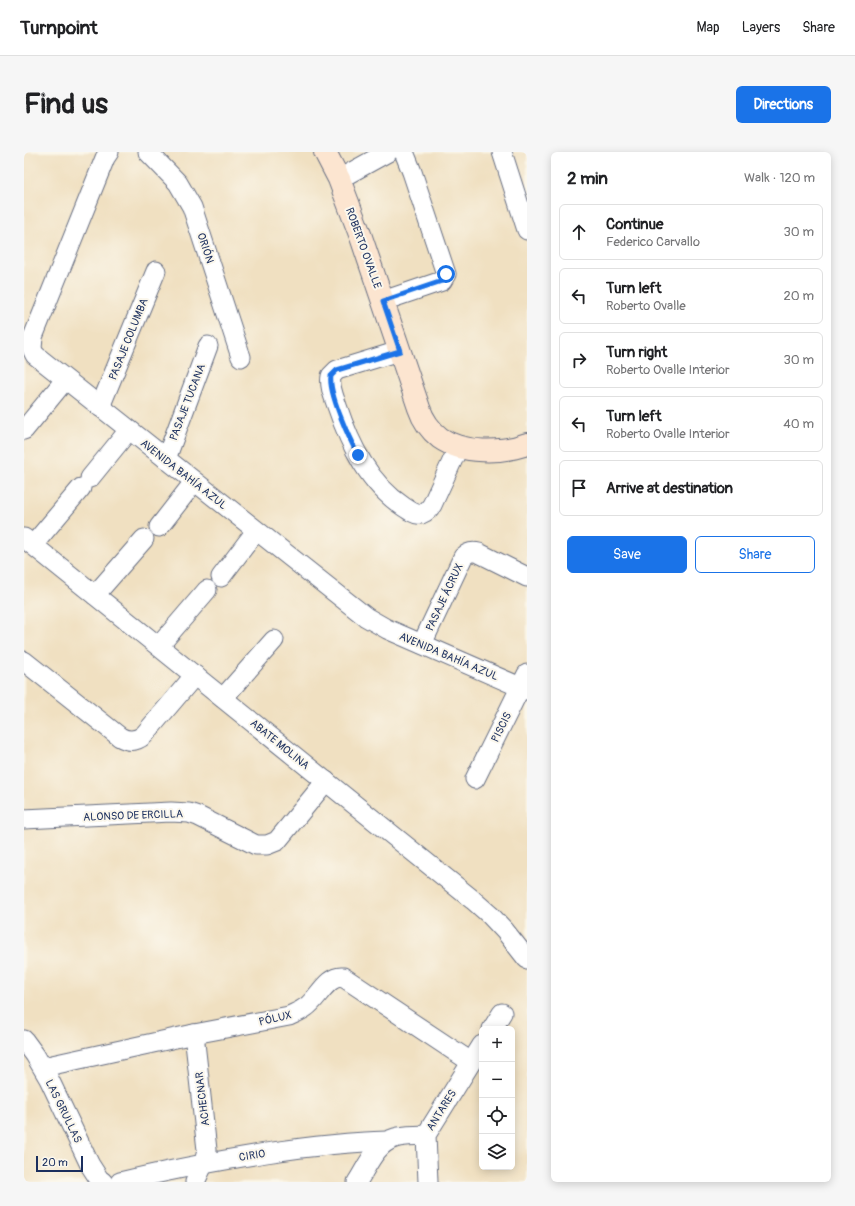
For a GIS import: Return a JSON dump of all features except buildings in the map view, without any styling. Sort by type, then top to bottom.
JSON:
[{"type":"street","name":"AVENIDA BAHÍA AZUL","points":[[109,152],[96,180],[33,337],[32,343],[35,355],[366,617],[387,629],[422,644],[525,684]]},
{"type":"street","name":"ORIÓN","points":[[148,152],[178,183],[192,207],[241,357]]},
{"type":"street","name":"ROBERTO OVALLE","points":[[325,152],[339,179],[361,237],[419,408],[427,424],[441,438],[459,446],[472,449],[496,450],[527,444]]},
{"type":"street","points":[[339,179],[388,152]]},
{"type":"street","points":[[383,301],[442,281],[446,274],[404,152]]},
{"type":"street","points":[[502,152],[527,230]]},
{"type":"street","name":"PASAJE COLUMBA","points":[[100,407],[156,271]]},
{"type":"street","name":"PASAJE TUCANA","points":[[166,459],[208,346]]},
{"type":"street","points":[[400,351],[337,370],[331,376],[330,386],[344,425],[358,455],[374,480],[391,498],[415,514],[422,515],[432,505],[459,446]]},
{"type":"street","points":[[24,430],[65,380]]},
{"type":"street","points":[[29,541],[85,483],[129,430]]},
{"type":"street","points":[[159,527],[194,482]]},
{"type":"street","points":[[222,577],[256,531]]},
{"type":"street","points":[[95,595],[144,539]]},
{"type":"street","name":"ABATE MOLINA","points":[[29,541],[490,915],[527,959]]},
{"type":"street","name":"PASAJE ÁCRUX","points":[[422,644],[463,557],[470,552],[479,553],[527,577]]},
{"type":"street","points":[[159,646],[207,590]]},
{"type":"street","points":[[223,698],[274,640]]},
{"type":"street","points":[[24,661],[120,737],[128,740],[137,740],[144,735],[195,676]]},
{"type":"street","name":"PISCIS","points":[[475,779],[525,684]]},
{"type":"street","name":"ALONSO DE ERCILLA","points":[[24,819],[171,812],[189,813],[256,845],[267,845],[277,841],[326,781]]},
{"type":"street","name":"PÓLUX","points":[[43,1067],[194,1034],[289,1016],[307,1007],[331,981],[338,976],[343,977],[471,1062]]},
{"type":"street","points":[[494,1026],[502,1013]]},
{"type":"street","name":"ACHECNAR","points":[[194,1034],[207,1144],[204,1163],[195,1182]]},
{"type":"street","name":"LAS GRULLAS","points":[[24,1040],[43,1067],[90,1165],[99,1179],[103,1182]]},
{"type":"street","name":"ANTARES","points":[[428,1182],[426,1135],[479,1050]]},
{"type":"street","name":"CIRIO","points":[[120,1182],[204,1163],[329,1144],[387,1141],[399,1137],[426,1135]]},
{"type":"street","points":[[357,1182],[377,1150],[387,1141]]},
{"type":"route","points":[[358,455],[350,441],[330,386],[331,376],[337,370],[400,351],[383,301],[442,281],[446,277],[446,274]]}]
